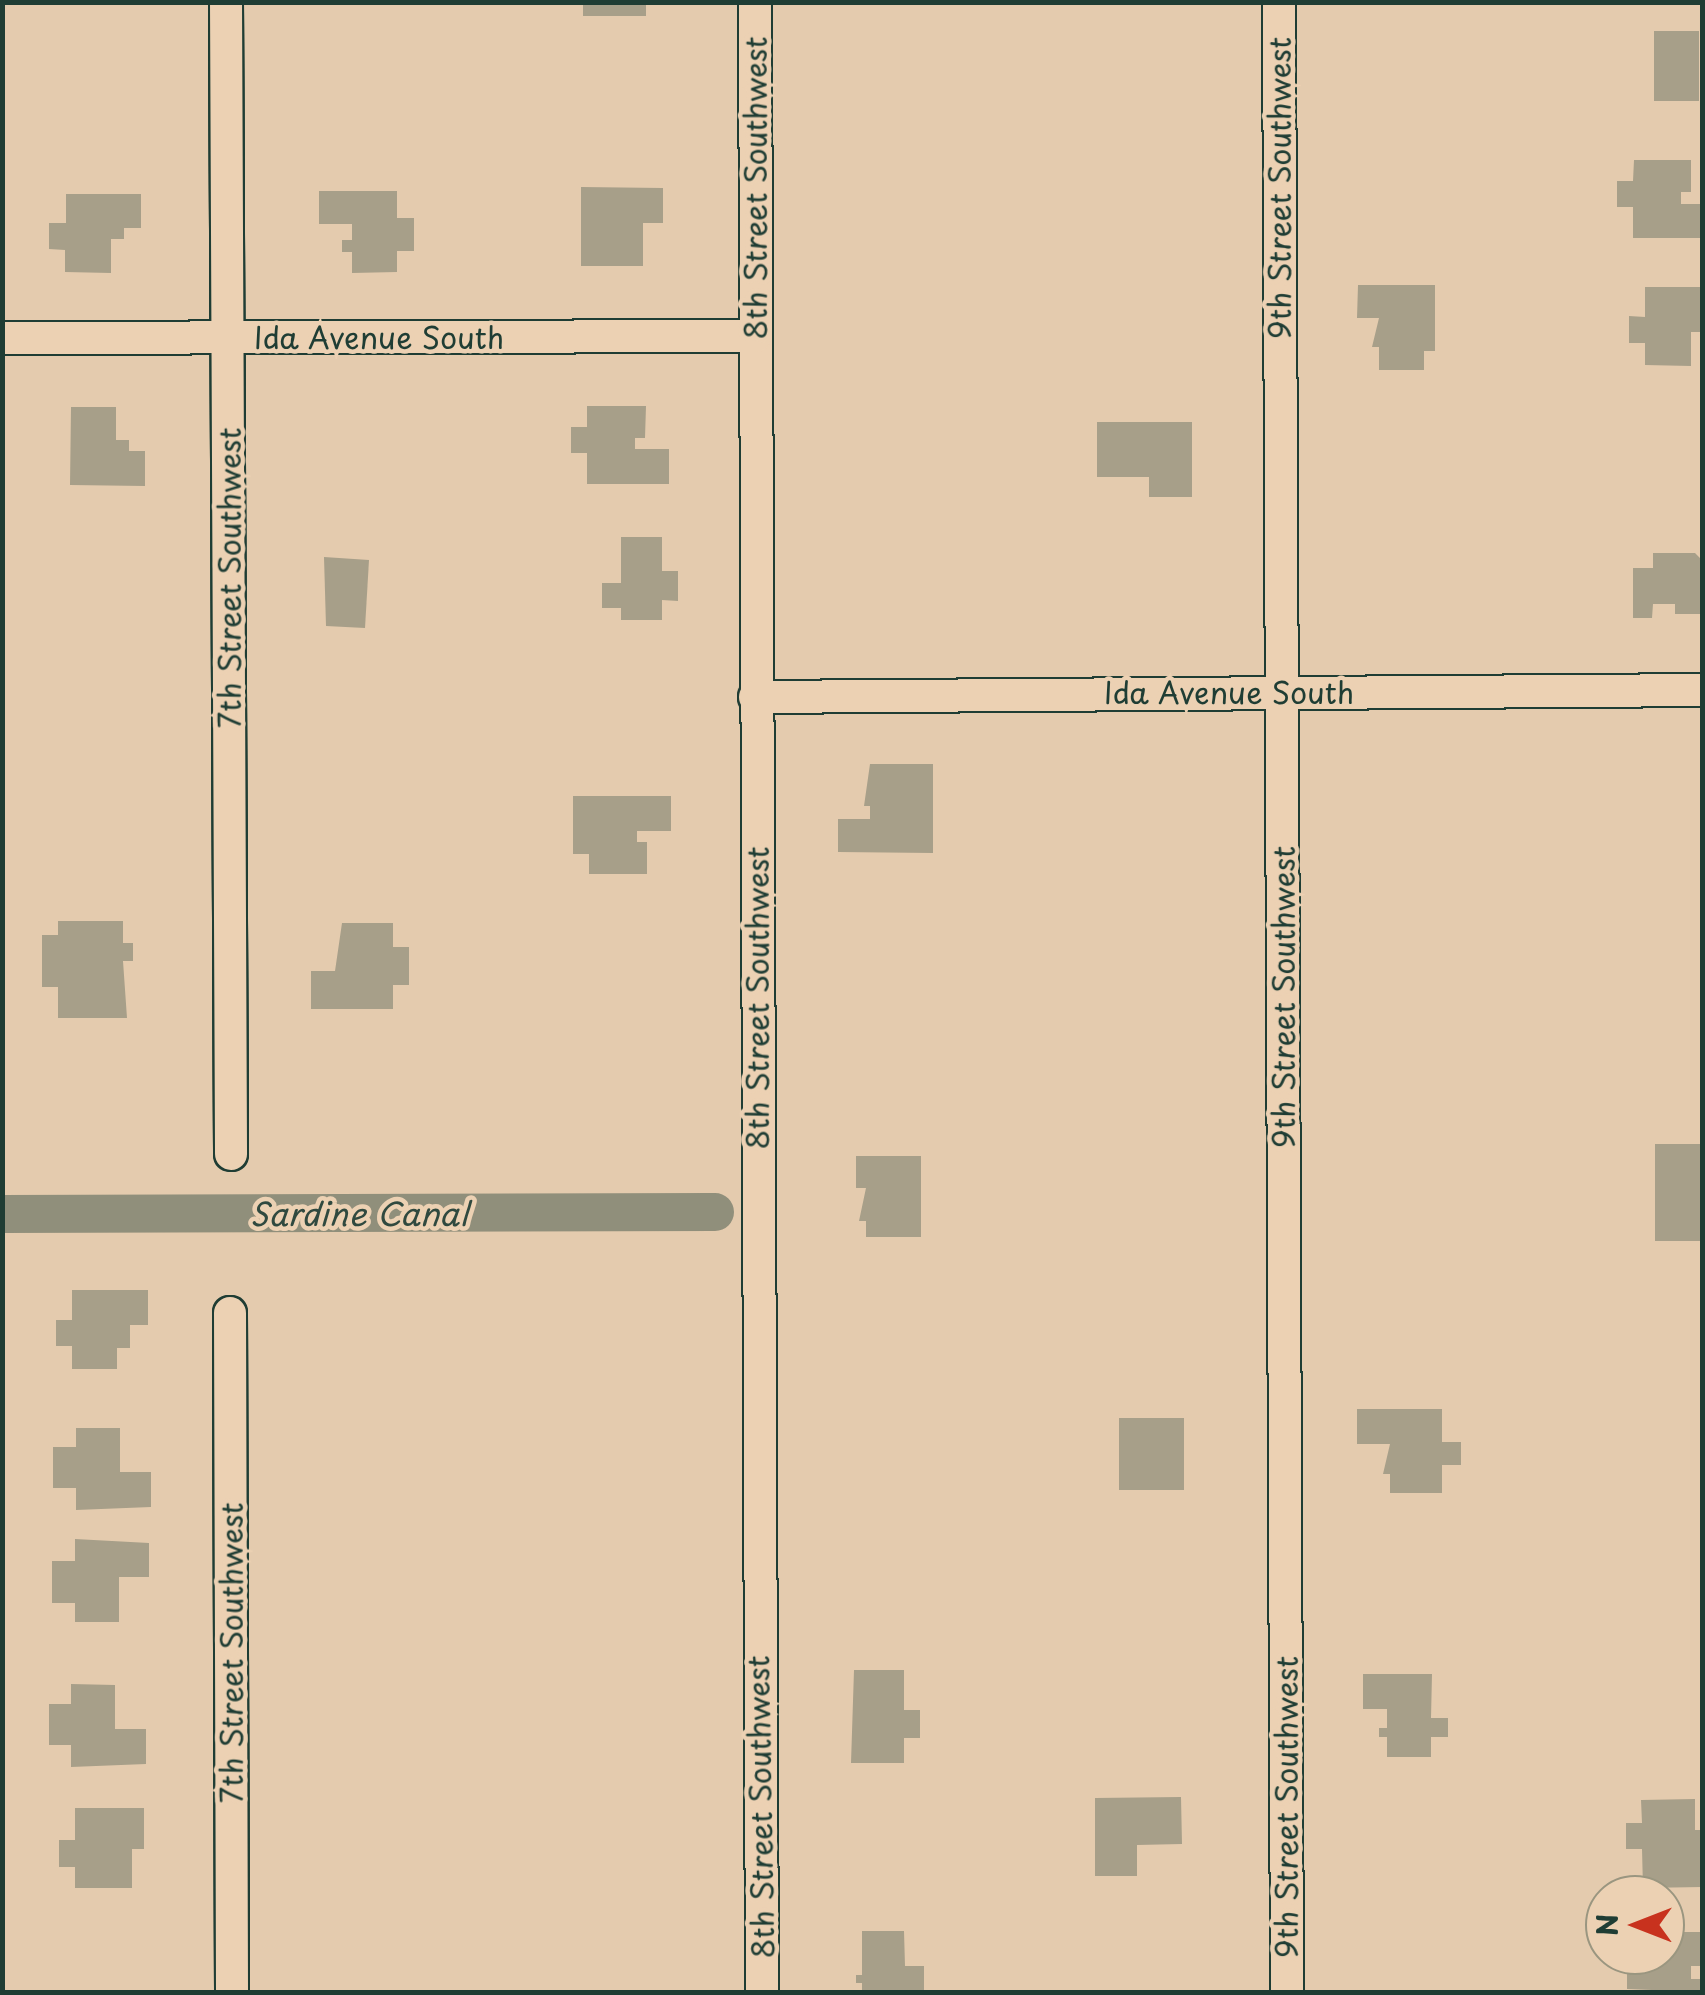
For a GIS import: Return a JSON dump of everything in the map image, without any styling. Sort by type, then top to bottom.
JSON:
[{"type":"street","name":"7th Street Southwest","points":[[226,2],[231,1154]]},
{"type":"street","name":"8th Street Southwest","points":[[755,2],[762,1992]]},
{"type":"street","name":"9th Street Southwest","points":[[1279,2],[1287,1992]]},
{"type":"street","name":"Ida Avenue South","points":[[2,338],[755,336]]},
{"type":"street","name":"Ida Avenue South","points":[[755,697],[1702,690]]},
{"type":"street","name":"7th Street Southwest","points":[[230,1313],[232,1992]]},
{"type":"building","points":[[583,2],[646,2],[646,16],[583,16]]},
{"type":"building","points":[[1654,31],[1699,31],[1699,101],[1654,101]]},
{"type":"building","points":[[1634,160],[1691,160],[1691,192],[1681,192],[1681,204],[1702,204],[1702,238],[1633,238],[1633,207],[1617,207],[1617,181],[1633,181]]},
{"type":"building","points":[[581,187],[663,188],[663,223],[643,223],[643,266],[581,266]]},
{"type":"building","points":[[319,191],[397,191],[397,218],[414,218],[414,251],[397,251],[397,272],[352,273],[352,252],[342,252],[342,240],[352,240],[352,224],[319,224]]},
{"type":"building","points":[[66,194],[141,194],[141,228],[124,228],[124,239],[111,239],[111,273],[65,272],[65,250],[49,249],[49,223],[66,223]]},
{"type":"building","points":[[1358,285],[1435,285],[1435,351],[1424,351],[1424,370],[1379,370],[1379,347],[1372,347],[1379,318],[1357,318]]},
{"type":"building","points":[[1645,287],[1702,287],[1702,332],[1691,332],[1691,366],[1645,365],[1645,343],[1629,343],[1629,316],[1645,317]]},
{"type":"building","points":[[587,406],[646,406],[645,438],[635,438],[635,449],[669,449],[669,484],[587,484],[587,453],[571,453],[571,427],[587,427]]},
{"type":"building","points":[[71,407],[116,407],[116,440],[129,440],[129,451],[145,451],[145,486],[70,485]]},
{"type":"building","points":[[1097,422],[1192,422],[1192,497],[1149,497],[1149,477],[1097,477]]},
{"type":"building","points":[[621,537],[662,537],[662,571],[678,571],[678,601],[662,600],[662,620],[621,620],[621,608],[602,608],[602,583],[621,583]]},
{"type":"building","points":[[1653,553],[1695,553],[1702,560],[1702,614],[1675,614],[1675,604],[1653,604],[1652,618],[1633,618],[1633,568],[1653,568]]},
{"type":"building","points":[[324,557],[369,560],[365,628],[326,626]]},
{"type":"building","points":[[870,764],[933,764],[933,853],[838,852],[838,819],[870,819],[870,806],[864,806]]},
{"type":"building","points":[[573,796],[671,796],[671,831],[637,831],[637,842],[647,842],[647,874],[589,874],[589,854],[573,854]]},
{"type":"building","points":[[58,921],[123,921],[123,943],[133,943],[133,961],[123,961],[127,1018],[58,1018],[58,987],[42,987],[42,935],[58,935]]},
{"type":"building","points":[[342,923],[393,923],[393,947],[409,947],[409,985],[393,985],[393,1009],[311,1009],[311,971],[335,971]]},
{"type":"building","points":[[1655,1144],[1702,1144],[1702,1241],[1655,1241]]},
{"type":"building","points":[[856,1156],[921,1156],[921,1237],[866,1237],[866,1221],[859,1221],[866,1188],[856,1188]]},
{"type":"building","points":[[72,1290],[148,1290],[148,1325],[130,1325],[130,1348],[117,1348],[117,1369],[72,1369],[72,1346],[56,1346],[56,1320],[72,1320]]},
{"type":"building","points":[[1357,1409],[1442,1409],[1442,1442],[1461,1442],[1461,1465],[1442,1465],[1442,1493],[1390,1493],[1390,1474],[1383,1474],[1390,1444],[1357,1444]]},
{"type":"building","points":[[1119,1418],[1184,1418],[1184,1490],[1119,1490]]},
{"type":"building","points":[[76,1428],[120,1428],[120,1472],[151,1472],[151,1507],[76,1510],[76,1488],[53,1488],[53,1447],[76,1447]]},
{"type":"building","points":[[75,1539],[149,1543],[149,1577],[119,1577],[119,1622],[75,1622],[75,1603],[52,1603],[52,1561],[75,1561]]},
{"type":"building","points":[[854,1670],[904,1670],[904,1710],[920,1710],[920,1738],[904,1738],[904,1763],[851,1763]]},
{"type":"building","points":[[1363,1674],[1432,1674],[1431,1718],[1448,1718],[1448,1737],[1431,1737],[1431,1757],[1387,1757],[1387,1737],[1379,1737],[1379,1728],[1387,1728],[1387,1709],[1363,1709]]},
{"type":"building","points":[[71,1684],[115,1685],[115,1729],[146,1729],[146,1764],[71,1767],[71,1745],[49,1745],[49,1704],[71,1704]]},
{"type":"building","points":[[1181,1797],[1182,1844],[1137,1845],[1137,1876],[1095,1876],[1095,1798]]},
{"type":"building","points":[[1695,1799],[1695,1830],[1702,1830],[1702,1887],[1685,1887],[1685,1875],[1643,1875],[1642,1849],[1626,1849],[1626,1823],[1642,1823],[1641,1800]]},
{"type":"building","points":[[75,1808],[144,1808],[144,1849],[132,1849],[132,1888],[75,1888],[75,1867],[59,1867],[59,1840],[75,1840]]},
{"type":"building","points":[[862,1931],[904,1931],[905,1966],[924,1966],[924,1992],[862,1992],[856,1975],[862,1975]]},
{"type":"building","points":[[1685,1932],[1702,1932],[1702,1966],[1691,1966],[1691,1979],[1701,1979],[1701,1992],[1627,1989],[1627,1975],[1685,1975]]},
{"type":"waterway","name":"Sardine Canal","points":[[2,1214],[715,1212]]}]
